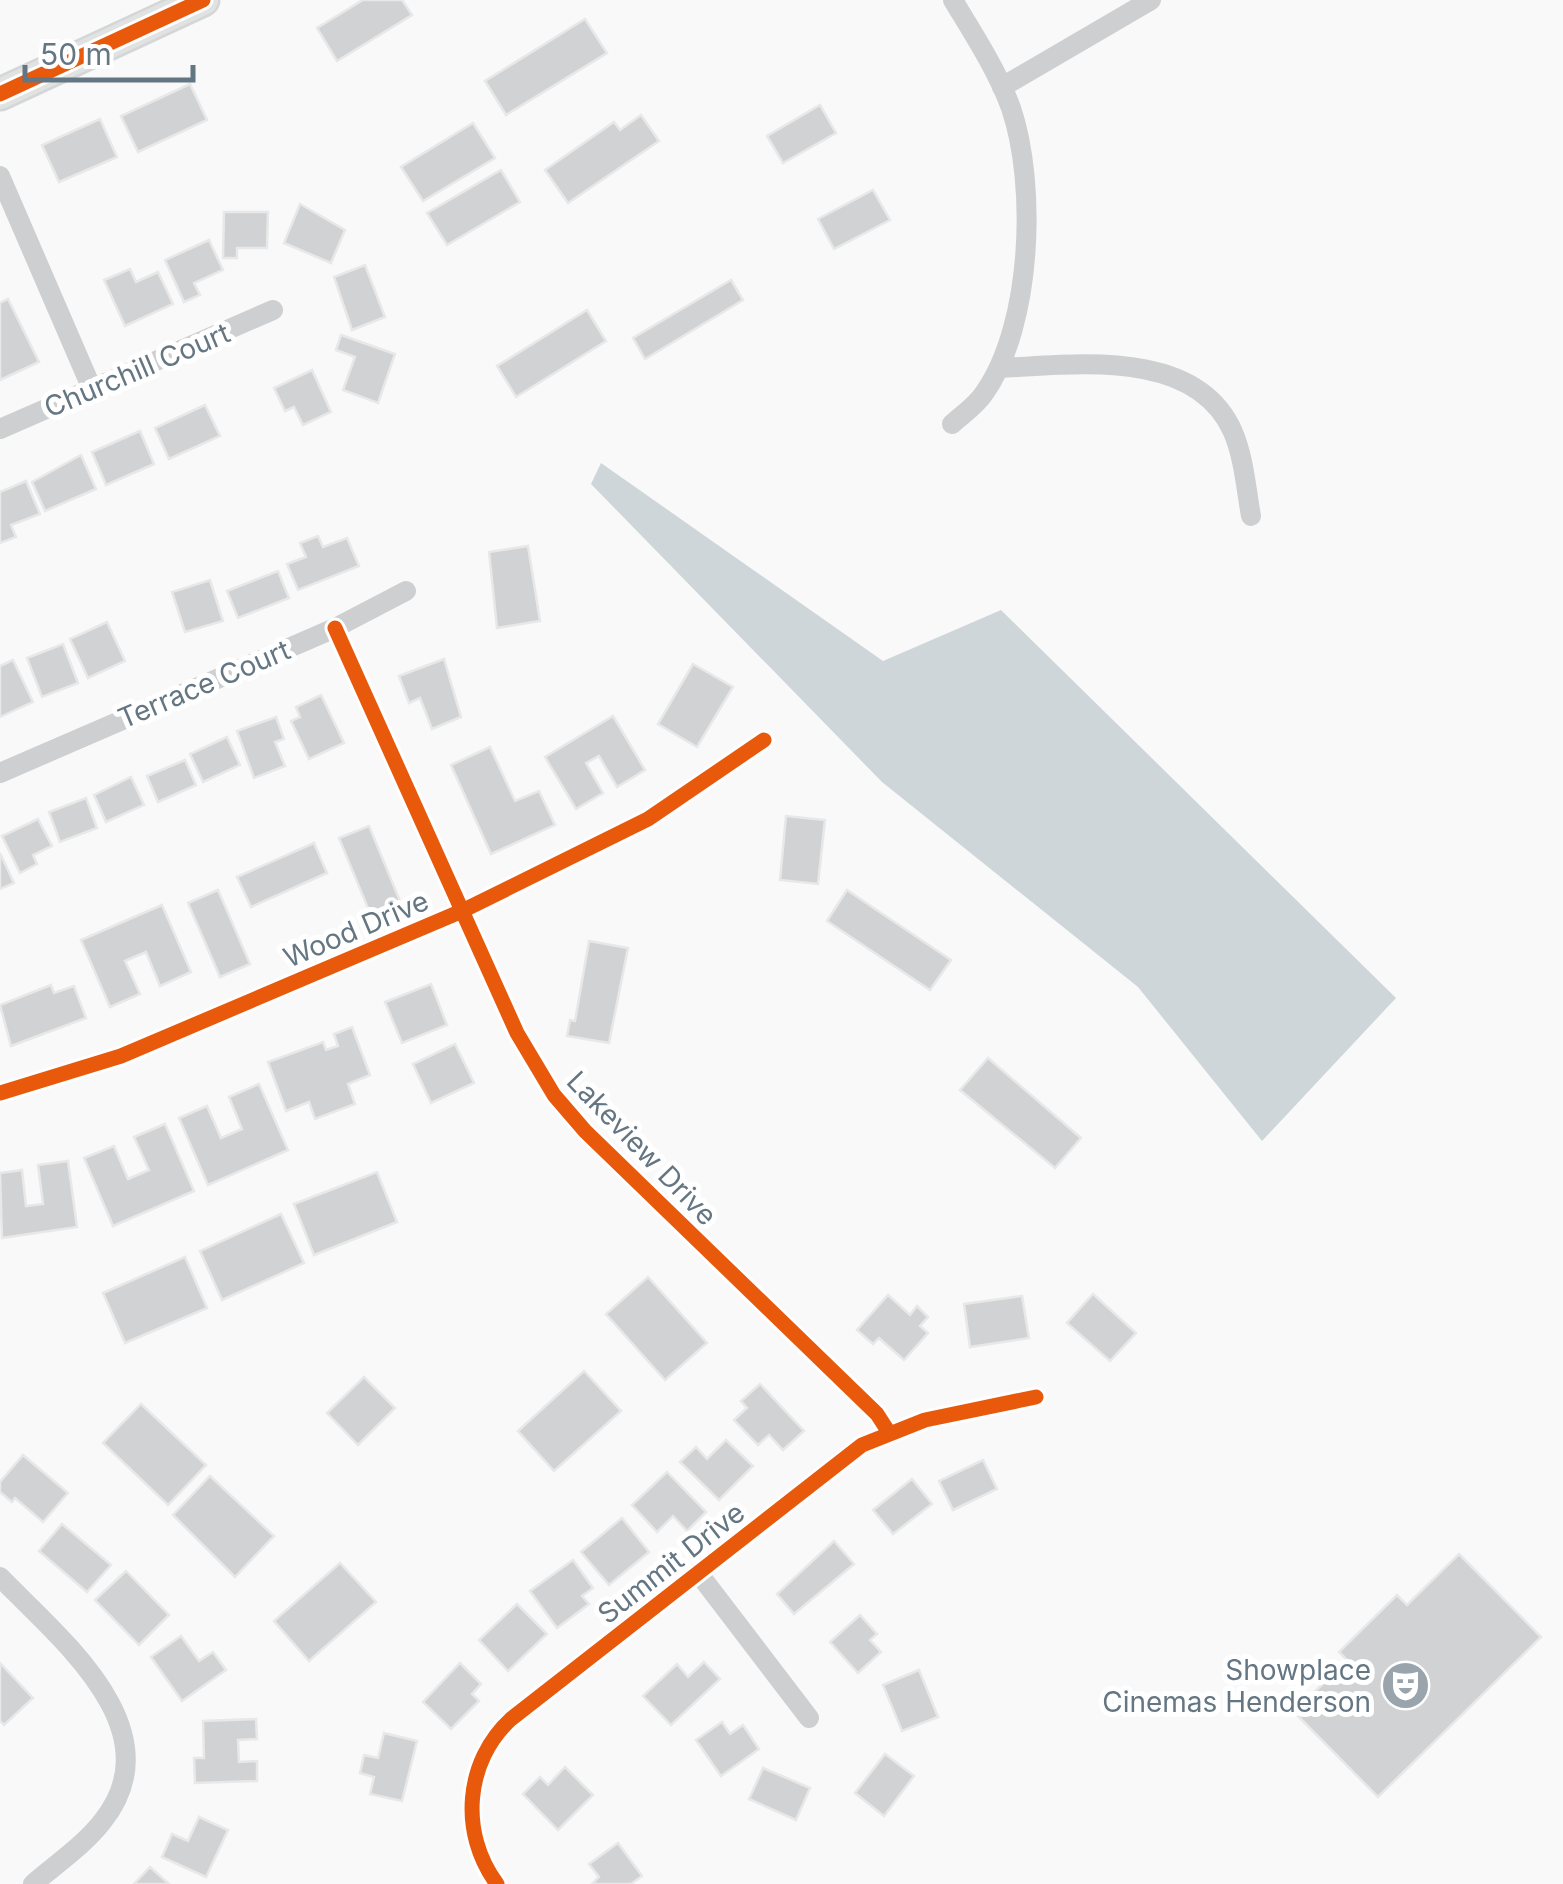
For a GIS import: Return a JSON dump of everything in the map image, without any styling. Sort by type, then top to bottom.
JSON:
[{"type":"street","points":[[0,94],[203,0]]},
{"type":"street","points":[[952,424],[984,395],[1000,368],[1013,325],[1026,227],[1018,132],[1002,87],[953,0]]},
{"type":"street","points":[[1002,87],[1151,0]]},
{"type":"street","points":[[0,176],[92,389]]},
{"type":"street","name":"Churchill Court","points":[[0,429],[273,310]]},
{"type":"street","points":[[1000,368],[1125,367],[1164,374],[1197,390],[1233,431],[1251,516]]},
{"type":"street","name":"Terrace Court","points":[[0,773],[335,628],[406,591]]},
{"type":"street","name":"Lakeview Drive","points":[[335,628],[516,1033],[554,1095],[651,1198],[877,1414],[888,1431]]},
{"type":"street","name":"Wood Drive","points":[[0,1093],[121,1056],[462,911],[648,819],[764,740]]},
{"type":"street","name":"Summit Drive","points":[[497,1884],[483,1860],[472,1805],[473,1781],[489,1743],[512,1719],[847,1455],[888,1431],[1036,1397]]},
{"type":"street","points":[[699,1574],[809,1718]]},
{"type":"street","points":[[0,1576],[92,1674],[117,1716],[125,1750],[123,1783],[102,1822],[33,1884]]},
{"type":"shaded area","points":[[601,463],[883,661],[1001,610],[1396,998],[1262,1141],[1138,987],[882,782],[591,484]]},
{"type":"building","points":[[363,0],[402,0],[412,15],[337,61],[317,28]]},
{"type":"building","points":[[585,19],[607,53],[506,115],[485,81]]},
{"type":"building","points":[[190,84],[207,120],[138,152],[121,116]]},
{"type":"building","points":[[820,105],[836,133],[783,163],[767,136]]},
{"type":"building","points":[[641,115],[659,141],[568,203],[545,170],[614,122],[620,130]]},
{"type":"building","points":[[100,119],[117,157],[59,182],[42,145]]},
{"type":"building","points":[[473,123],[495,158],[423,201],[401,167]]},
{"type":"building","points":[[501,170],[520,202],[447,245],[427,213]]},
{"type":"building","points":[[873,190],[890,220],[834,249],[818,219]]},
{"type":"building","points":[[300,204],[345,230],[331,263],[284,243]]},
{"type":"building","points":[[224,212],[268,212],[267,248],[237,248],[237,258],[223,258]]},
{"type":"building","points":[[209,240],[223,270],[194,283],[200,295],[184,302],[165,260]]},
{"type":"building","points":[[365,265],[385,317],[352,330],[334,277]]},
{"type":"building","points":[[130,269],[136,282],[158,272],[173,304],[125,326],[104,280]]},
{"type":"building","points":[[731,280],[743,300],[645,359],[633,338]]},
{"type":"building","points":[[8,299],[39,362],[0,380],[0,303]]},
{"type":"building","points":[[587,310],[606,341],[516,397],[497,366]]},
{"type":"building","points":[[341,335],[395,354],[378,403],[343,390],[355,357],[336,350]]},
{"type":"building","points":[[312,370],[331,412],[303,425],[294,407],[285,411],[274,388]]},
{"type":"building","points":[[205,405],[220,436],[169,459],[155,428]]},
{"type":"building","points":[[140,431],[154,464],[106,485],[92,452]]},
{"type":"building","points":[[81,455],[96,489],[45,511],[32,482]]},
{"type":"building","points":[[26,481],[40,514],[11,525],[16,537],[0,543],[0,492]]},
{"type":"building","points":[[318,536],[323,547],[347,538],[359,566],[298,590],[287,564],[306,557],[300,543]]},
{"type":"building","points":[[528,546],[540,621],[497,628],[489,552]]},
{"type":"building","points":[[278,571],[289,598],[238,618],[227,591]]},
{"type":"building","points":[[210,580],[223,621],[185,632],[172,592]]},
{"type":"building","points":[[107,622],[125,661],[88,678],[70,639]]},
{"type":"building","points":[[63,644],[78,683],[42,697],[27,658]]},
{"type":"building","points":[[444,659],[461,717],[432,729],[420,698],[409,703],[399,676]]},
{"type":"building","points":[[13,660],[33,702],[0,717],[0,666]]},
{"type":"building","points":[[693,664],[733,687],[697,747],[658,724]]},
{"type":"building","points":[[321,695],[344,743],[309,759],[291,721],[300,717],[296,707]]},
{"type":"building","points":[[613,716],[645,770],[617,787],[599,756],[586,763],[603,793],[576,809],[545,757]]},
{"type":"building","points":[[276,717],[284,739],[275,742],[285,766],[254,778],[237,731]]},
{"type":"building","points":[[227,737],[240,765],[203,782],[190,754]]},
{"type":"building","points":[[490,747],[515,801],[539,791],[555,825],[491,854],[451,765]]},
{"type":"building","points":[[185,760],[196,785],[158,802],[147,776]]},
{"type":"building","points":[[131,777],[144,805],[106,822],[94,795]]},
{"type":"building","points":[[86,798],[97,828],[60,842],[49,812]]},
{"type":"building","points":[[786,816],[825,820],[818,884],[780,880]]},
{"type":"building","points":[[38,819],[52,846],[33,855],[37,864],[20,873],[2,836]]},
{"type":"building","points":[[369,826],[400,901],[370,913],[339,838]]},
{"type":"building","points":[[314,843],[327,873],[251,907],[237,877]]},
{"type":"building","points":[[0,853],[14,883],[0,889]]},
{"type":"building","points":[[218,890],[250,964],[220,977],[188,903]]},
{"type":"building","points":[[847,890],[951,960],[930,990],[827,921]]},
{"type":"building","points":[[162,905],[191,972],[160,986],[146,952],[125,961],[140,994],[110,1007],[81,940]]},
{"type":"building","points":[[589,941],[628,948],[609,1043],[567,1036],[570,1020],[575,1021]]},
{"type":"building","points":[[431,984],[447,1025],[402,1043],[385,1002]]},
{"type":"building","points":[[51,985],[54,993],[74,986],[86,1018],[11,1046],[0,1005]]},
{"type":"building","points":[[352,1027],[370,1075],[348,1084],[355,1104],[315,1119],[309,1102],[286,1111],[268,1062],[323,1042],[326,1050],[338,1046],[334,1034]]},
{"type":"building","points":[[455,1044],[474,1083],[431,1103],[413,1064]]},
{"type":"building","points":[[988,1058],[1081,1138],[1055,1168],[960,1090]]},
{"type":"building","points":[[259,1084],[288,1150],[208,1185],[179,1118],[207,1106],[221,1138],[242,1129],[229,1097]]},
{"type":"building","points":[[165,1124],[194,1191],[113,1226],[84,1158],[114,1146],[128,1179],[149,1170],[134,1137]]},
{"type":"building","points":[[68,1161],[77,1227],[2,1238],[0,1173],[22,1170],[26,1206],[43,1204],[38,1165]]},
{"type":"building","points":[[377,1172],[397,1222],[314,1255],[294,1204]]},
{"type":"building","points":[[281,1214],[304,1263],[222,1300],[200,1251]]},
{"type":"building","points":[[185,1257],[207,1308],[125,1343],[103,1293]]},
{"type":"building","points":[[648,1277],[707,1343],[665,1380],[606,1314]]},
{"type":"building","points":[[1093,1294],[1136,1333],[1110,1361],[1067,1323]]},
{"type":"building","points":[[888,1295],[910,1315],[917,1306],[928,1317],[920,1326],[928,1333],[904,1360],[879,1338],[873,1344],[857,1330]]},
{"type":"building","points":[[1022,1296],[1029,1338],[970,1347],[964,1304]]},
{"type":"building","points":[[584,1371],[621,1411],[554,1471],[518,1431]]},
{"type":"building","points":[[364,1377],[395,1408],[358,1445],[327,1413]]},
{"type":"building","points":[[760,1384],[804,1431],[783,1450],[769,1435],[758,1445],[734,1420],[747,1408],[741,1401]]},
{"type":"building","points":[[141,1404],[206,1465],[168,1505],[103,1443]]},
{"type":"building","points":[[726,1440],[753,1466],[719,1500],[680,1462],[696,1447],[707,1459]]},
{"type":"building","points":[[23,1455],[68,1493],[43,1522],[15,1498],[12,1502],[0,1492],[0,1482]]},
{"type":"building","points":[[983,1460],[997,1489],[953,1510],[939,1481]]},
{"type":"building","points":[[667,1472],[706,1512],[687,1531],[673,1516],[657,1532],[632,1505]]},
{"type":"building","points":[[210,1476],[274,1536],[235,1577],[173,1515]]},
{"type":"building","points":[[912,1479],[932,1504],[893,1534],[873,1510]]},
{"type":"building","points":[[622,1518],[649,1552],[609,1585],[581,1552]]},
{"type":"building","points":[[62,1524],[111,1565],[87,1592],[39,1551]]},
{"type":"building","points":[[834,1541],[854,1564],[794,1614],[777,1594]]},
{"type":"building","name":"Showplace Cinemas Henderson","points":[[1459,1554],[1541,1637],[1378,1797],[1294,1712],[1347,1660],[1339,1652],[1397,1595],[1407,1605]]},
{"type":"building","points":[[573,1560],[593,1588],[582,1596],[589,1604],[557,1628],[530,1591]]},
{"type":"building","points":[[340,1563],[376,1602],[309,1661],[274,1621]]},
{"type":"building","points":[[126,1571],[169,1615],[139,1645],[95,1600]]},
{"type":"building","points":[[517,1604],[547,1634],[508,1671],[479,1640]]},
{"type":"building","points":[[860,1615],[877,1634],[870,1640],[881,1652],[858,1673],[830,1642]]},
{"type":"building","points":[[181,1636],[199,1661],[213,1652],[226,1670],[182,1701],[151,1657]]},
{"type":"building","points":[[704,1662],[720,1679],[671,1725],[643,1696],[677,1664],[688,1677]]},
{"type":"building","points":[[0,1663],[33,1698],[4,1725],[0,1721]]},
{"type":"building","points":[[460,1663],[481,1684],[472,1694],[479,1701],[451,1729],[423,1702]]},
{"type":"building","points":[[919,1670],[938,1717],[902,1731],[883,1685]]},
{"type":"building","points":[[256,1719],[257,1739],[238,1740],[239,1762],[257,1761],[257,1781],[195,1783],[194,1758],[204,1758],[203,1721]]},
{"type":"building","points":[[722,1722],[730,1734],[743,1725],[759,1749],[721,1776],[696,1740]]},
{"type":"building","points":[[384,1733],[417,1741],[402,1801],[370,1794],[374,1777],[360,1773],[364,1755],[378,1758]]},
{"type":"building","points":[[885,1754],[914,1776],[884,1816],[855,1793]]},
{"type":"building","points":[[565,1767],[593,1795],[558,1830],[523,1794],[540,1777],[548,1785]]},
{"type":"building","points":[[763,1768],[810,1788],[796,1820],[749,1799]]},
{"type":"building","points":[[199,1817],[228,1830],[206,1877],[162,1857],[172,1834],[188,1841]]},
{"type":"building","points":[[618,1843],[642,1876],[631,1884],[592,1884],[599,1877],[589,1864]]},
{"type":"building","points":[[150,1867],[169,1884],[134,1884]]},
{"type":"cycle path","points":[[0,94],[203,0]]},
{"type":"cycle path","points":[[335,628],[517,1033],[554,1095],[585,1131],[877,1414],[888,1431]]},
{"type":"cycle path","points":[[0,1093],[121,1056],[462,911],[648,819],[764,740]]},
{"type":"cycle path","points":[[497,1884],[477,1843],[472,1798],[484,1755],[511,1719],[862,1445],[925,1420],[1036,1397]]},
{"type":"place","name":"Showplace Cinemas Henderson","points":[[1406,1686]]}]
